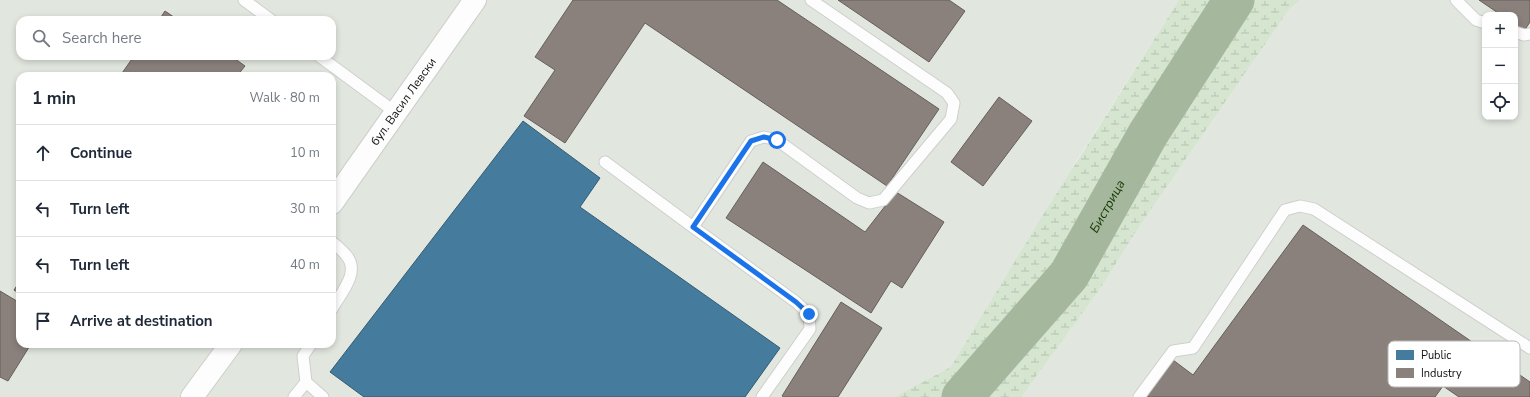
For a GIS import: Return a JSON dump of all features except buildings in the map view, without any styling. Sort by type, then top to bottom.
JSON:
[{"type":"street","name":"бул. Васил Левски","points":[[336,196],[394,112],[475,0]]},
{"type":"street","points":[[192,397],[228,348]]},
{"type":"lane","points":[[244,0],[266,16]]},
{"type":"lane","points":[[693,227],[751,141],[764,137],[777,140],[856,198],[869,203],[883,200],[951,119],[954,103],[947,93],[811,0]]},
{"type":"lane","points":[[1456,0],[1476,20],[1482,22]]},
{"type":"lane","points":[[1518,33],[1524,35],[1530,34]]},
{"type":"lane","points":[[324,60],[394,112]]},
{"type":"lane","points":[[604,162],[796,302],[809,314],[810,329],[762,397]]},
{"type":"lane","points":[[1139,397],[1173,351],[1193,348],[1285,210],[1300,206],[1314,209],[1519,341]]},
{"type":"lane","points":[[336,246],[347,256],[353,268],[350,278],[336,302]]},
{"type":"lane","points":[[1520,342],[1530,348]]},
{"type":"lane","points":[[308,348],[303,356],[306,382],[323,397]]},
{"type":"lane","points":[[294,397],[306,382]]},
{"type":"shaded area","points":[[0,0],[1179,0],[1072,168],[1300,0],[1530,0],[1530,397],[0,397]]},
{"type":"green space","points":[[1179,0],[1300,0],[1289,9],[1138,228],[1101,287],[1021,397],[895,397],[951,367],[1043,215]]},
{"type":"waterway","name":"Бистрица","points":[[962,397],[1069,275],[1148,134],[1234,0]]},
{"type":"route","points":[[777,140],[764,137],[751,141],[693,227],[796,302],[809,314]]}]
